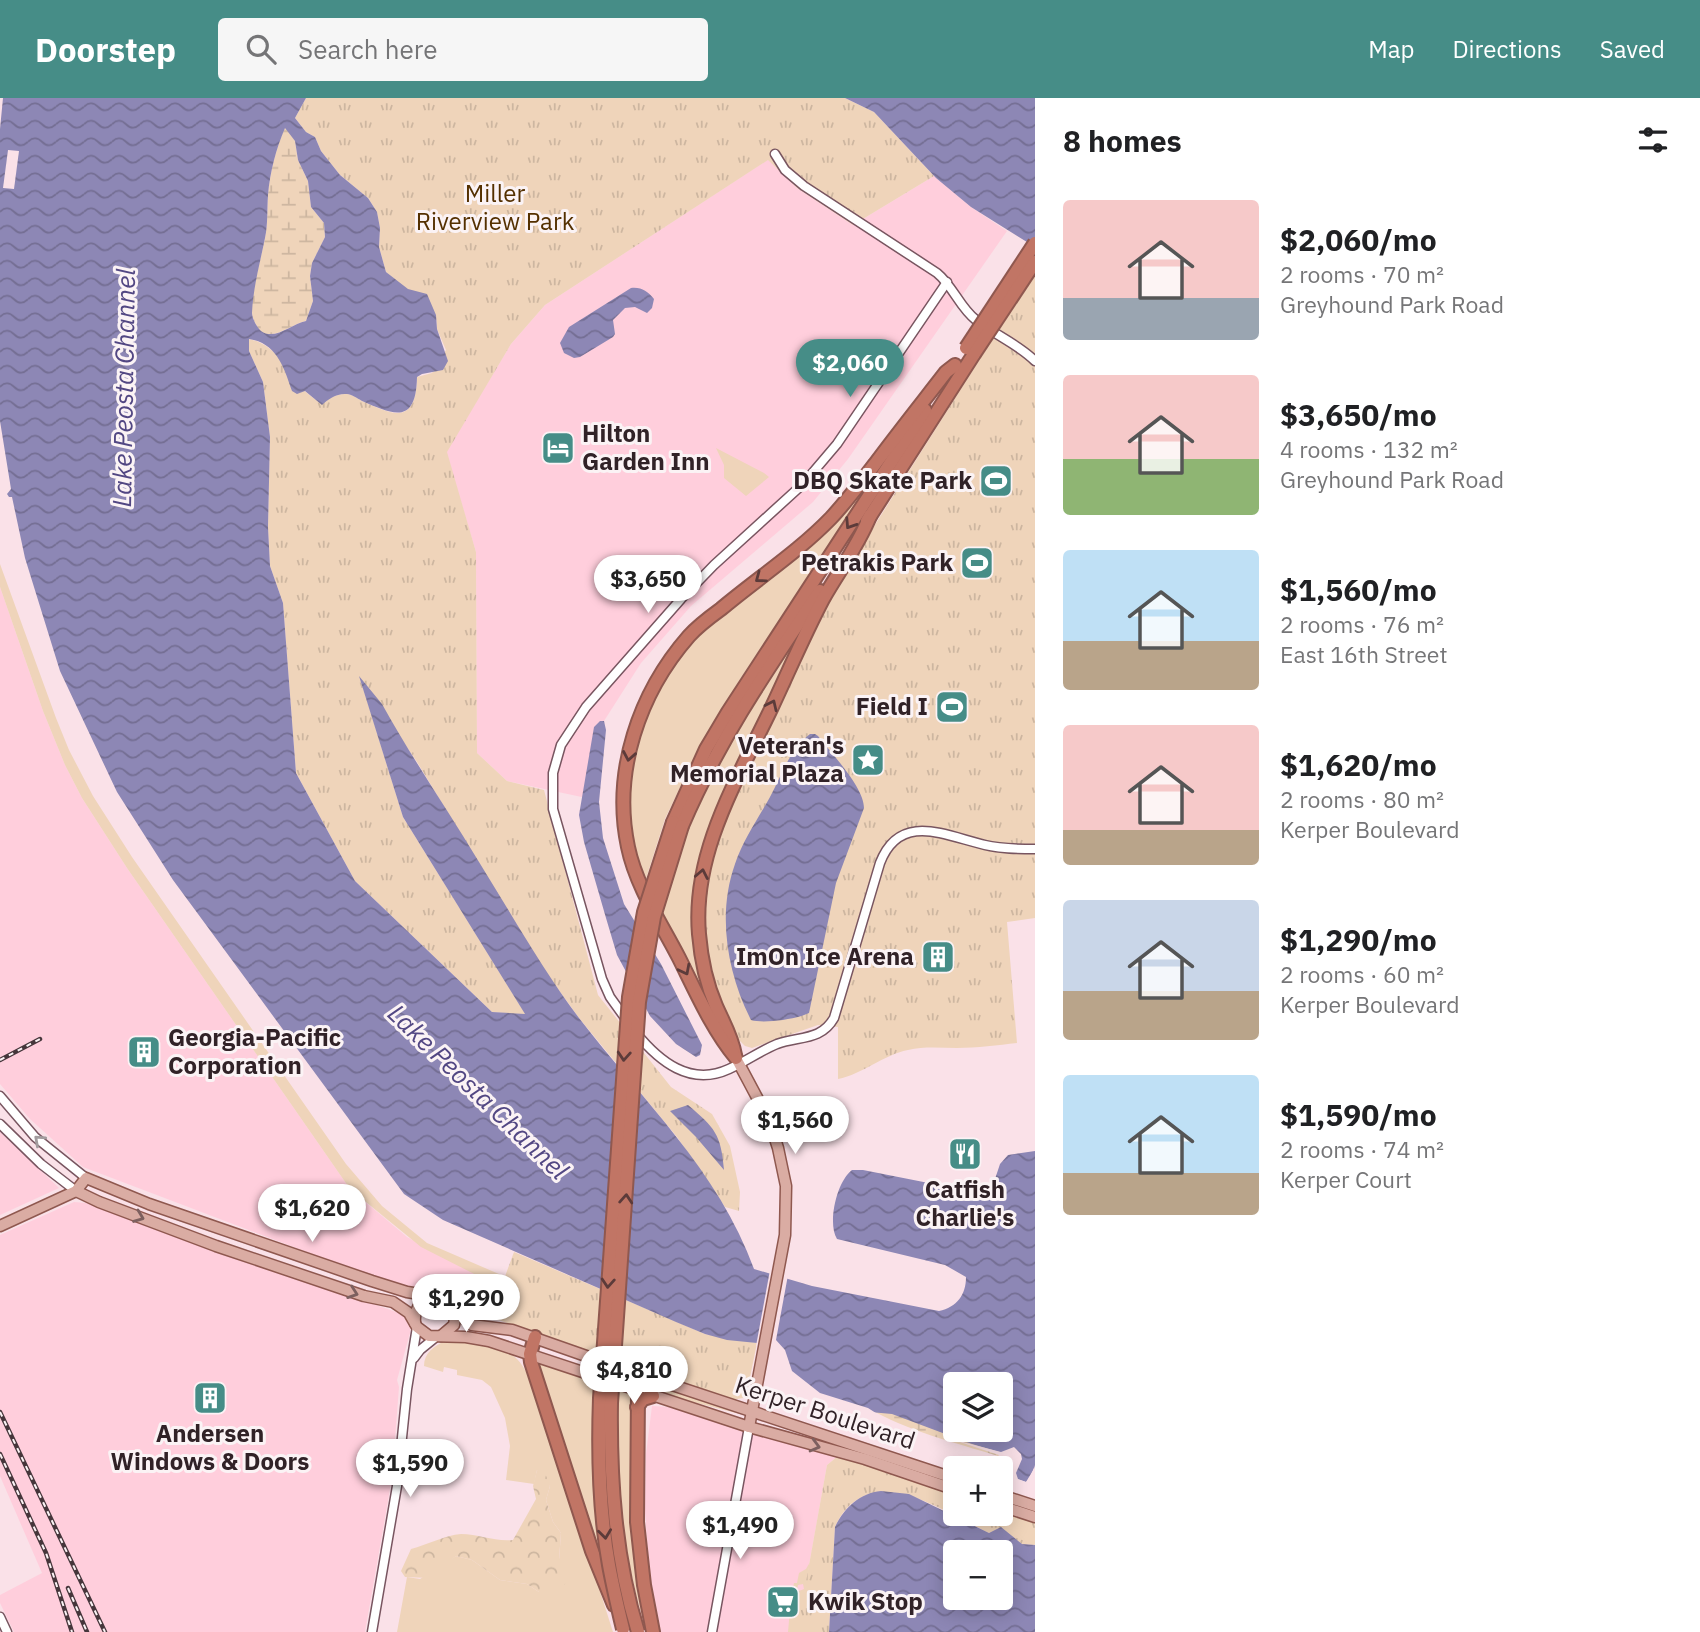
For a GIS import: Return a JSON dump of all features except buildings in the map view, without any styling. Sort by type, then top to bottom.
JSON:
[{"type":"highway","points":[[638,1632],[625,1580],[613,1501],[611,1403],[639,1002],[654,917],[677,824],[735,720],[870,516],[1035,243]]},
{"type":"highway","points":[[738,1061],[725,1046],[680,960],[639,879],[628,847],[625,782],[636,725],[654,683],[673,655],[692,633],[785,559],[833,516],[946,372],[970,351],[1035,262]]},
{"type":"highway","points":[[623,1630],[609,1564],[604,1523],[599,1439],[600,1398],[629,997],[644,912],[706,749],[955,365]]},
{"type":"highway","points":[[738,1061],[733,1042],[709,987],[701,948],[699,900],[707,853],[732,791],[804,636],[862,537],[870,516]]},
{"type":"highway","points":[[535,1337],[530,1354],[545,1405],[592,1552],[623,1630]]},
{"type":"highway","points":[[625,1369],[634,1380],[638,1391],[638,1532],[653,1632]]},
{"type":"highway","points":[[638,1408],[643,1399],[653,1396]]},
{"type":"main road","points":[[738,1061],[769,1120],[786,1186],[786,1213],[780,1262],[749,1427]]},
{"type":"main road","points":[[0,1226],[76,1191],[86,1178]]},
{"type":"main road","name":"Kerper Boulevard","points":[[86,1178],[202,1223],[407,1292],[445,1298],[472,1325],[512,1330],[535,1337],[943,1475]]},
{"type":"main road","name":"Kerper Boulevard","points":[[76,1191],[216,1246],[364,1296],[393,1302],[409,1313],[425,1335],[477,1338],[749,1427],[865,1459],[943,1486]]},
{"type":"main road","points":[[416,1325],[417,1307],[431,1296]]},
{"type":"main road","points":[[439,1337],[454,1325],[456,1311]]},
{"type":"main road","points":[[1013,1499],[1035,1506]]},
{"type":"main road","points":[[1013,1510],[1035,1517]]},
{"type":"street","points":[[775,154],[785,170],[804,186],[902,249],[947,282],[976,320],[1027,353],[1035,362]]},
{"type":"street","points":[[947,282],[836,444],[803,484],[714,565],[681,599],[575,721],[556,759],[552,785],[553,809],[594,955],[610,997],[643,1042],[672,1067],[687,1073],[706,1075],[721,1072],[738,1061],[775,1045],[816,1037],[829,1025],[835,1014],[880,863],[890,845],[898,838],[913,831],[929,831],[995,847],[1035,849]]},
{"type":"street","name":"Kerper Boulevard","points":[[0,1096],[35,1137],[86,1178]]},
{"type":"street","name":"Kerper Boulevard","points":[[0,1124],[32,1157],[76,1191]]},
{"type":"street","points":[[372,1632],[397,1486],[416,1325]]},
{"type":"street","points":[[412,1360],[420,1350],[439,1337]]},
{"type":"street","points":[[712,1632],[749,1427]]},
{"type":"street","points":[[0,1617],[7,1632]]},
{"type":"shaded area","points":[[769,159],[797,188],[853,225],[934,176],[971,207],[1007,231],[848,459],[813,502],[691,606],[641,663],[604,721],[591,799],[507,781],[477,753],[476,552],[446,452],[511,344],[545,305]]},
{"type":"shaded area","points":[[0,587],[43,711],[65,765],[82,798],[127,868],[350,1189],[407,1237],[500,1289],[490,1317],[441,1292],[418,1291],[320,1257],[83,1167],[30,1119],[0,1084]]},
{"type":"shaded area","points":[[0,1132],[59,1188],[0,1215]]},
{"type":"shaded area","points":[[74,1202],[86,1203],[399,1313],[406,1318],[410,1324],[410,1333],[397,1380],[399,1387],[392,1478],[365,1632],[14,1632],[0,1603],[0,1595],[42,1573],[0,1476],[0,1235]]},
{"type":"shaded area","points":[[652,1406],[669,1407],[838,1456],[827,1465],[797,1632],[658,1632],[649,1578],[645,1509],[646,1454]]},
{"type":"green space","name":"Miller Riverview Park","points":[[306,98],[845,98],[874,112],[934,176],[853,225],[797,188],[768,160],[545,305],[511,344],[447,452],[476,552],[477,753],[507,781],[544,790],[598,995],[671,1087],[712,1114],[730,1146],[740,1192],[739,1211],[725,1207],[677,1137],[579,1018],[537,960],[417,762],[360,678],[403,817],[526,1015],[492,1012],[355,881],[296,773],[283,603],[270,566],[270,437],[263,382],[249,351],[249,339],[274,352],[287,377],[321,404],[336,395],[349,394],[373,406],[401,413],[412,403],[417,377],[432,373],[446,350],[437,329],[436,315],[386,272],[379,247],[377,212],[368,198],[340,175],[321,151],[315,137],[306,132],[295,118]]},
{"type":"green space","points":[[285,127],[295,141],[298,160],[308,181],[311,207],[324,223],[325,237],[312,263],[310,276],[313,301],[306,321],[283,331],[266,334],[256,325],[252,302],[266,233],[270,178]]},
{"type":"green space","points":[[1035,272],[1035,918],[1007,922],[1017,1043],[972,1048],[908,1050],[838,1079],[838,1027],[818,1025],[752,1048],[739,1040],[727,1018],[710,972],[704,933],[704,898],[713,847],[812,630],[845,572]]},
{"type":"green space","points":[[716,448],[769,477],[746,496],[724,478],[724,465]]},
{"type":"green space","points":[[867,484],[700,746],[665,819],[645,882],[629,828],[628,792],[633,751],[656,690],[692,639]]},
{"type":"green space","points":[[0,564],[56,718],[93,796],[132,857],[346,1164],[382,1206],[427,1243],[536,1290],[507,1292],[485,1283],[486,1280],[421,1247],[350,1189],[127,868],[82,798],[43,711],[0,587]]},
{"type":"green space","points":[[793,643],[795,644],[710,827],[712,1012],[661,916],[685,836],[713,770]]},
{"type":"green space","points":[[514,1252],[705,1334],[757,1343],[747,1392],[743,1398],[731,1400],[490,1317]]},
{"type":"green space","points":[[445,1341],[483,1344],[501,1349],[517,1359],[529,1377],[540,1403],[613,1632],[397,1632],[407,1577],[420,1579],[456,1556],[472,1560],[500,1580],[527,1584],[539,1592],[559,1560],[561,1533],[553,1522],[546,1500],[550,1486],[537,1470],[534,1484],[506,1480],[510,1446],[505,1418],[491,1387],[482,1380],[457,1375],[457,1370],[444,1367],[443,1372],[424,1366],[430,1350]]},
{"type":"green space","points":[[538,1363],[594,1381],[594,1473],[602,1565]]},
{"type":"green space","points":[[640,1379],[732,1409],[740,1414],[650,1391]]},
{"type":"green space","points":[[618,1389],[632,1395],[632,1486],[647,1632],[631,1572],[622,1512]]},
{"type":"green space","points":[[868,1408],[880,1408],[943,1431],[943,1439],[898,1423]]},
{"type":"green space","points":[[953,1442],[971,1442],[1001,1453],[998,1456]]},
{"type":"green space","points":[[838,1456],[943,1490],[943,1510],[907,1496],[886,1492],[866,1495],[849,1506],[835,1527],[829,1632],[797,1632],[827,1465]]},
{"type":"green space","points":[[537,1470],[545,1473],[550,1486],[546,1500],[553,1522],[561,1533],[559,1559],[569,1564],[565,1584],[550,1593],[539,1592],[527,1584],[500,1580],[472,1560],[456,1556],[429,1578],[405,1577],[401,1571],[411,1549],[442,1538],[461,1534],[513,1540],[536,1499],[533,1486]]},
{"type":"green space","points":[[1013,1514],[1035,1521],[1035,1545],[1022,1544],[1001,1528],[989,1533],[975,1526],[1013,1526]]},
{"type":"green space","points":[[810,1562],[798,1632],[788,1632],[791,1598],[799,1604],[799,1591],[804,1589],[803,1584],[798,1585],[797,1589],[793,1588],[794,1583],[797,1583],[799,1573],[806,1569]]},
{"type":"water","name":"Lake Peosta Channel","points":[[3,98],[306,98],[295,118],[306,132],[315,137],[321,151],[340,175],[368,198],[377,212],[379,247],[386,272],[408,289],[427,294],[436,315],[437,329],[448,361],[443,370],[417,377],[412,403],[408,409],[401,412],[384,410],[347,394],[333,397],[322,405],[305,391],[297,394],[292,391],[282,365],[273,351],[259,341],[249,339],[249,351],[263,382],[270,437],[270,566],[283,603],[296,773],[355,881],[492,1012],[525,1014],[403,817],[359,676],[382,704],[565,999],[700,1168],[739,1233],[754,1269],[812,1286],[939,1311],[951,1307],[964,1289],[966,1277],[945,1265],[837,1239],[833,1213],[842,1183],[852,1170],[863,1170],[979,1193],[992,1188],[1000,1164],[1008,1155],[1035,1151],[1035,1467],[1026,1482],[1017,1479],[1014,1473],[1019,1464],[1016,1457],[967,1442],[1013,1442],[1013,1372],[943,1372],[943,1433],[892,1414],[870,1412],[827,1400],[793,1381],[781,1352],[757,1343],[727,1340],[705,1334],[676,1322],[443,1220],[404,1194],[173,880],[117,792],[60,671],[25,558],[12,497],[7,494],[11,489],[0,421],[0,129]],"holes":[[[285,128],[295,141],[298,160],[308,181],[311,207],[324,223],[325,237],[312,263],[310,276],[313,301],[306,321],[283,331],[266,334],[259,330],[252,313],[266,233],[270,178]]]},
{"type":"water","points":[[845,98],[1035,98],[1035,247],[971,207],[936,178],[874,112]]},
{"type":"water","points":[[631,288],[644,290],[654,299],[652,308],[647,313],[635,307],[625,308],[613,320],[613,337],[580,357],[574,358],[564,353],[560,343],[569,327]]},
{"type":"water","points":[[604,721],[606,730],[599,802],[603,838],[624,904],[661,964],[702,1045],[700,1055],[696,1057],[676,1044],[650,1016],[617,955],[584,842],[579,815],[594,727]]},
{"type":"water","points":[[810,734],[818,736],[846,770],[859,790],[864,808],[836,883],[809,1013],[780,1020],[751,1020],[736,983],[727,943],[730,883],[742,846],[787,763]]},
{"type":"water","points":[[688,1105],[715,1133],[721,1148],[724,1170],[670,1111]]},
{"type":"water","points":[[881,1491],[909,1494],[943,1511],[943,1526],[975,1526],[989,1533],[1001,1527],[1022,1544],[1035,1545],[1035,1632],[829,1632],[835,1527],[843,1514],[866,1495]]},
{"type":"pier","points":[[8,150],[19,151],[14,189],[3,188]]},
{"type":"pier","points":[[770,1270],[788,1275],[776,1340],[785,1350],[792,1371],[820,1393],[868,1408],[879,1415],[869,1415],[810,1396],[786,1378],[776,1351],[756,1346]]},
{"type":"pier","points":[[960,1442],[1001,1452],[1014,1447],[1022,1459],[1016,1473],[1018,1479],[1026,1482],[1035,1465],[1033,1480],[1026,1486],[1016,1482],[1013,1478],[1013,1456],[1002,1456]]},
{"type":"railway","points":[[0,1060],[40,1039]]},
{"type":"railway","points":[[0,1412],[105,1632]]},
{"type":"railway","points":[[0,1454],[46,1553],[72,1632]]},
{"type":"railway","points":[[68,1588],[87,1632]]},
{"type":"place","name":"Hilton Garden Inn","points":[[558,448]]},
{"type":"place","name":"DBQ Skate Park","points":[[996,481]]},
{"type":"place","name":"Petrakis Park","points":[[977,563]]},
{"type":"place","name":"Field I","points":[[952,707]]},
{"type":"place","name":"Veteran's Memorial Plaza","points":[[868,760]]},
{"type":"place","name":"ImOn Ice Arena","points":[[938,957]]},
{"type":"place","name":"Georgia-Pacific Corporation","points":[[144,1052]]},
{"type":"place","name":"Catfish Charlie's","points":[[965,1154]]},
{"type":"place","name":"Andersen Windows & Doors","points":[[210,1398]]},
{"type":"place","name":"Kwik Stop","points":[[783,1602]]}]
